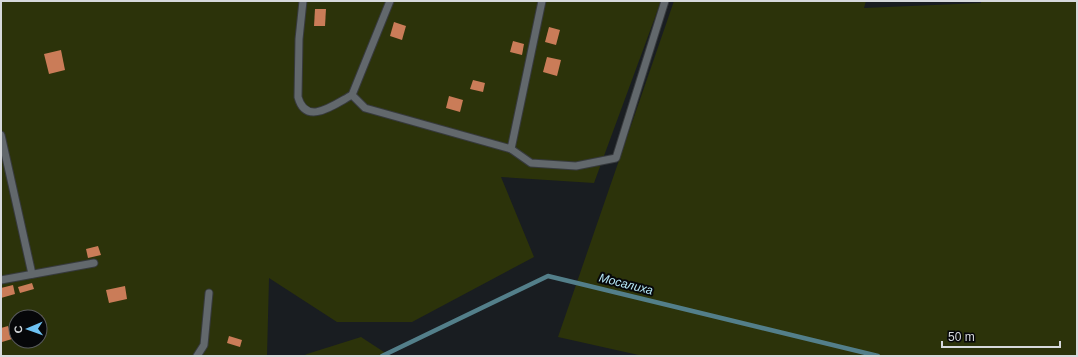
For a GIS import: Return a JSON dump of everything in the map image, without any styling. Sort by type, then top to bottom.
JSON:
[{"type":"lane","points":[[303,1],[299,39],[298,97],[300,105],[305,111],[312,113],[320,111],[352,95],[390,1]]},
{"type":"lane","points":[[511,150],[542,1]]},
{"type":"lane","points":[[352,95],[365,108],[511,150],[531,163],[576,166],[616,158],[665,1]]},
{"type":"lane","points":[[1,134],[32,274]]},
{"type":"lane","points":[[1,280],[94,263]]},
{"type":"lane","points":[[196,356],[204,345],[208,293]]},
{"type":"green space","points":[[1,1],[661,1],[594,183],[501,177],[534,257],[412,322],[337,322],[269,278],[267,356],[1,356]]},
{"type":"green space","points":[[674,1],[866,1],[864,8],[981,3],[981,1],[1077,1],[1077,356],[643,356],[558,337]]},
{"type":"green space","points":[[361,337],[390,356],[303,356],[307,354]]},
{"type":"building","points":[[315,9],[326,9],[325,26],[314,26]]},
{"type":"building","points":[[394,22],[406,26],[402,40],[390,36]]},
{"type":"building","points":[[549,27],[560,30],[556,45],[545,42]]},
{"type":"building","points":[[513,41],[524,44],[522,55],[510,52]]},
{"type":"building","points":[[61,50],[65,70],[49,74],[44,54]]},
{"type":"building","points":[[547,57],[561,60],[557,76],[543,72]]},
{"type":"building","points":[[473,80],[485,83],[483,92],[470,89]]},
{"type":"building","points":[[449,96],[463,100],[460,112],[446,108]]},
{"type":"building","points":[[98,246],[101,255],[88,258],[86,249]]},
{"type":"building","points":[[32,283],[34,289],[20,293],[18,287]]},
{"type":"building","points":[[13,285],[15,294],[1,298],[1,288]]},
{"type":"building","points":[[125,286],[127,299],[109,303],[106,290]]},
{"type":"building","points":[[8,326],[8,340],[2,342],[1,328]]},
{"type":"building","points":[[229,336],[242,340],[240,347],[227,343]]},
{"type":"waterway","name":"Мосалиха","points":[[382,356],[548,276],[878,356]]}]
